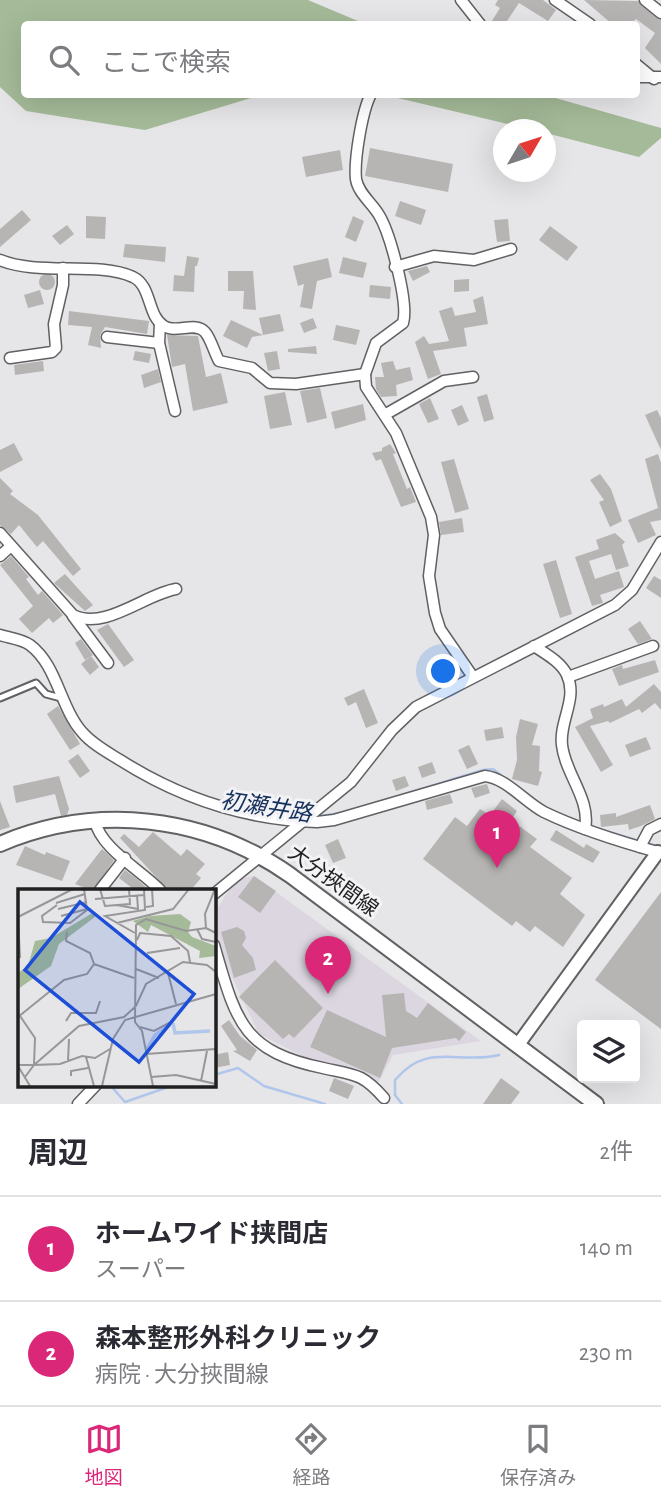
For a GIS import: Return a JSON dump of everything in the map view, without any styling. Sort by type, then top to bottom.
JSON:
[{"type":"main road","name":"大分挾間線","points":[[0,844],[54,826],[95,821],[142,820],[182,826],[219,837],[259,855],[596,1104]]},
{"type":"street","points":[[461,0],[478,21]]},
{"type":"street","points":[[555,0],[586,21]]},
{"type":"street","points":[[645,0],[661,13]]},
{"type":"street","points":[[640,67],[658,78]]},
{"type":"street","points":[[640,77],[658,78]]},
{"type":"street","points":[[369,98],[365,106],[356,179],[384,224],[406,304],[403,323],[376,343],[365,374],[371,397],[386,414],[433,524],[429,568],[437,621],[473,677]]},
{"type":"street","points":[[396,267],[434,256],[474,260],[511,249]]},
{"type":"street","points":[[0,260],[27,268],[63,268],[126,275],[137,279],[144,288],[160,324],[159,343],[175,411]]},
{"type":"street","points":[[10,358],[52,352],[56,348],[54,324],[63,285],[63,268]]},
{"type":"street","points":[[160,324],[168,329],[200,328],[205,332],[219,361],[252,368],[270,383],[296,384],[365,374]]},
{"type":"street","points":[[107,337],[159,343]]},
{"type":"street","points":[[386,414],[444,380],[473,377]]},
{"type":"street","points":[[0,533],[72,615],[108,663]]},
{"type":"street","points":[[215,893],[351,782],[409,713],[623,599],[632,590],[661,542]]},
{"type":"street","points":[[0,556],[11,546]]},
{"type":"street","points":[[72,615],[95,618],[116,613],[161,591],[176,589]]},
{"type":"street","points":[[0,635],[32,646],[48,668],[75,723],[92,742],[178,793],[203,803],[303,821],[334,820],[485,776],[495,778],[533,806],[585,829],[659,852],[517,1045]]},
{"type":"street","points":[[534,646],[560,665],[568,677],[571,693],[562,744],[586,815],[585,829]]},
{"type":"street","points":[[568,677],[653,646]]},
{"type":"street","points":[[95,821],[98,831],[158,889]]},
{"type":"street","points":[[640,846],[649,830],[661,824]]},
{"type":"street","points":[[102,889],[125,858]]},
{"type":"street","points":[[215,948],[235,1011],[254,1041],[285,1058],[361,1077],[384,1098]]},
{"type":"street","points":[[78,1104],[95,1086]]},
{"type":"lane","points":[[0,698],[36,683],[46,694],[61,698]]},
{"type":"shaded area","points":[[254,876],[481,1041],[393,1055],[373,1092],[259,1034],[221,954],[215,920],[215,912],[235,880]]},
{"type":"green space","points":[[0,0],[308,0],[358,21],[21,21],[21,98],[251,98],[145,130],[26,111],[0,87]]},
{"type":"green space","points":[[398,98],[556,98],[661,128],[661,138],[639,157],[556,136],[556,119],[493,120]]},
{"type":"building","points":[[498,0],[543,0],[556,10],[548,21],[519,3],[507,21],[492,21],[500,8],[495,5]]},
{"type":"building","points":[[584,0],[638,1],[661,20],[661,64],[645,48],[655,33],[636,19],[608,21]]},
{"type":"building","points":[[370,148],[453,164],[448,192],[365,176]]},
{"type":"building","points":[[340,150],[343,170],[306,177],[302,157]]},
{"type":"building","points":[[400,201],[426,210],[421,225],[395,216]]},
{"type":"building","points":[[22,210],[31,220],[0,247],[0,229]]},
{"type":"building","points":[[86,216],[106,217],[105,239],[86,238]]},
{"type":"building","points":[[353,216],[364,221],[356,242],[345,237]]},
{"type":"building","points":[[508,219],[510,241],[497,242],[494,220]]},
{"type":"building","points":[[67,225],[74,234],[60,245],[52,236]]},
{"type":"building","points":[[550,226],[578,247],[567,261],[539,240]]},
{"type":"building","points":[[125,244],[166,247],[165,262],[123,257]]},
{"type":"building","points":[[187,256],[199,258],[195,266],[194,292],[173,291],[174,275],[184,276]]},
{"type":"building","points":[[343,257],[367,263],[363,278],[339,273]]},
{"type":"building","points":[[328,258],[332,277],[317,281],[312,309],[300,307],[304,284],[298,286],[293,266]]},
{"type":"building","points":[[427,266],[430,272],[413,281],[408,271]]},
{"type":"building","points":[[228,271],[253,271],[256,310],[243,309],[244,291],[228,291]]},
{"type":"building","points":[[47,274],[53,276],[53,288],[47,290],[41,288],[39,282],[41,276]]},
{"type":"building","points":[[469,279],[469,291],[454,292],[454,280]]},
{"type":"building","points":[[370,285],[391,287],[390,299],[369,297]]},
{"type":"building","points":[[40,290],[44,304],[28,308],[24,295]]},
{"type":"building","points":[[483,296],[488,324],[464,328],[467,346],[433,351],[441,374],[428,379],[415,342],[424,336],[429,344],[449,341],[439,311],[452,307],[455,316],[476,312],[473,300]]},
{"type":"building","points":[[69,311],[149,321],[147,334],[105,327],[100,335],[101,348],[88,345],[92,327],[68,325]]},
{"type":"building","points":[[280,314],[284,331],[263,335],[259,318]]},
{"type":"building","points":[[313,318],[317,328],[304,333],[300,323]]},
{"type":"building","points":[[231,320],[263,335],[252,337],[247,348],[223,336]]},
{"type":"building","points":[[336,325],[360,330],[356,345],[333,340]]},
{"type":"building","points":[[167,335],[198,336],[206,377],[221,373],[228,403],[193,411],[185,364],[172,367]]},
{"type":"building","points":[[316,346],[317,354],[288,352],[288,349]]},
{"type":"building","points":[[135,351],[151,354],[149,363],[133,360]]},
{"type":"building","points":[[277,351],[280,369],[268,371],[264,353]]},
{"type":"building","points":[[43,361],[44,371],[15,375],[14,365]]},
{"type":"building","points":[[393,361],[396,370],[410,367],[413,380],[396,385],[397,396],[381,397],[376,389],[375,377],[384,377],[381,363]]},
{"type":"building","points":[[158,369],[161,382],[144,388],[141,375]]},
{"type":"building","points":[[320,388],[327,418],[307,423],[300,391]]},
{"type":"building","points":[[285,392],[292,425],[270,429],[264,396]]},
{"type":"building","points":[[487,394],[494,419],[484,422],[477,397]]},
{"type":"building","points":[[430,398],[439,419],[428,423],[419,404]]},
{"type":"building","points":[[363,404],[366,420],[335,429],[331,412]]},
{"type":"building","points":[[462,405],[469,421],[458,426],[451,410]]},
{"type":"building","points":[[657,410],[661,418],[661,450],[645,415]]},
{"type":"building","points":[[14,443],[23,460],[0,472],[0,450]]},
{"type":"building","points":[[390,444],[396,453],[393,454],[407,489],[410,487],[416,502],[401,507],[381,459],[376,461],[372,453],[382,451],[382,448]]},
{"type":"building","points":[[658,454],[661,463],[661,520],[650,522],[656,535],[638,543],[628,520],[658,508],[645,459]]},
{"type":"building","points":[[454,459],[469,509],[455,513],[441,462]]},
{"type":"building","points":[[600,474],[611,489],[622,521],[610,527],[599,502],[604,500],[590,480]]},
{"type":"building","points":[[0,478],[13,491],[10,494],[38,515],[81,569],[73,576],[43,541],[37,547],[19,525],[11,534],[0,525]]},
{"type":"building","points":[[462,518],[464,532],[441,535],[439,522]]},
{"type":"building","points":[[615,533],[625,542],[622,545],[629,566],[616,570],[611,554],[589,561],[595,579],[619,571],[624,587],[600,595],[603,603],[592,606],[575,557],[599,549],[596,540]]},
{"type":"building","points":[[11,556],[29,577],[26,579],[38,595],[42,591],[63,615],[53,623],[49,618],[32,633],[19,619],[33,606],[0,565]]},
{"type":"building","points":[[556,560],[572,614],[560,618],[543,564]]},
{"type":"building","points":[[65,574],[93,605],[85,611],[54,583]]},
{"type":"building","points":[[654,576],[661,580],[661,598],[646,588]]},
{"type":"building","points":[[640,621],[652,639],[638,644],[628,629]]},
{"type":"building","points":[[108,624],[134,660],[124,667],[97,630]]},
{"type":"building","points":[[81,639],[93,655],[85,660],[75,643]]},
{"type":"building","points":[[91,656],[99,667],[90,675],[81,664]]},
{"type":"building","points":[[655,660],[659,672],[619,686],[612,669],[622,665],[623,669]]},
{"type":"building","points":[[654,684],[661,692],[661,710],[655,703],[642,713],[639,709],[610,723],[608,721],[590,726],[613,765],[601,772],[575,727],[593,718],[590,709],[603,704],[604,707],[622,699],[626,707]]},
{"type":"building","points":[[364,689],[378,723],[366,728],[356,702],[348,706],[344,698]]},
{"type":"building","points":[[58,706],[80,744],[70,750],[47,714]]},
{"type":"building","points":[[520,719],[538,724],[532,745],[540,746],[539,771],[542,772],[538,786],[512,779],[517,760],[516,737]]},
{"type":"building","points":[[502,727],[504,738],[486,741],[484,730]]},
{"type":"building","points":[[646,737],[651,749],[630,757],[625,745]]},
{"type":"building","points":[[469,745],[478,764],[467,769],[458,750]]},
{"type":"building","points":[[78,754],[90,771],[80,778],[68,761]]},
{"type":"building","points":[[432,762],[436,773],[422,778],[418,767]]},
{"type":"building","points":[[59,776],[69,809],[67,815],[61,816],[55,794],[16,803],[13,786]]},
{"type":"building","points":[[405,776],[409,786],[396,791],[392,780]]},
{"type":"building","points":[[487,784],[490,793],[475,798],[471,788]]},
{"type":"building","points":[[450,794],[453,803],[427,810],[425,801]]},
{"type":"building","points":[[502,799],[517,811],[511,820],[537,839],[530,847],[572,878],[560,894],[585,915],[563,947],[535,926],[530,932],[516,921],[512,926],[423,859],[455,817],[467,826],[480,809],[490,815]]},
{"type":"building","points":[[0,801],[10,827],[0,830]]},
{"type":"building","points":[[650,805],[655,819],[641,826],[629,830],[628,824],[601,827],[600,815],[616,813],[616,817]]},
{"type":"building","points":[[556,830],[584,848],[586,844],[600,852],[593,863],[550,840]]},
{"type":"building","points":[[153,832],[181,856],[187,849],[205,864],[196,874],[201,878],[192,889],[167,889],[120,838],[124,834],[139,847]]},
{"type":"building","points":[[338,839],[346,858],[333,863],[325,845]]},
{"type":"building","points":[[25,846],[45,855],[46,852],[70,861],[62,881],[16,865]]},
{"type":"building","points":[[102,849],[114,860],[94,889],[75,884]]},
{"type":"building","points":[[125,870],[148,889],[133,889],[119,878]]},
{"type":"building","points":[[254,876],[276,891],[260,913],[238,897]]},
{"type":"building","points":[[661,892],[661,1029],[595,980]]},
{"type":"building","points":[[237,927],[244,931],[246,938],[242,945],[253,958],[256,970],[234,978],[221,932]]},
{"type":"building","points":[[275,960],[323,1008],[294,1038],[289,1034],[283,1039],[239,997]]},
{"type":"building","points":[[404,993],[406,1011],[417,1018],[428,1003],[466,1032],[459,1041],[456,1038],[392,1048],[380,1078],[310,1047],[327,1010],[386,1037],[382,995]]},
{"type":"building","points":[[229,1020],[240,1036],[257,1050],[250,1061],[233,1051],[237,1050],[221,1026]]},
{"type":"building","points":[[228,1052],[230,1065],[215,1068],[215,1055]]},
{"type":"building","points":[[334,1078],[354,1086],[348,1099],[329,1091]]},
{"type":"building","points":[[501,1078],[520,1092],[511,1104],[483,1104]]},
{"type":"waterway","name":"初瀬井路","points":[[92,735],[103,744]]},
{"type":"waterway","name":"初瀬井路","points":[[118,753],[148,771]]},
{"type":"waterway","name":"初瀬井路","points":[[373,804],[483,770],[493,769],[507,780]]},
{"type":"waterway","name":"初瀬井路","points":[[222,802],[301,816]]},
{"type":"waterway","name":"初瀬井路","points":[[315,817],[346,812]]},
{"type":"waterway","name":"初瀬井路","points":[[566,817],[583,823]]},
{"type":"waterway","name":"初瀬井路","points":[[589,826],[639,841]]},
{"type":"waterway","name":"初瀬井路","points":[[646,843],[660,847]]},
{"type":"waterway","points":[[402,1104],[395,1095],[395,1080],[419,1061],[444,1057],[499,1055]]},
{"type":"waterway","points":[[215,1075],[238,1068],[264,1086],[325,1104]]},
{"type":"waterway","points":[[111,1086],[125,1102],[171,1086]]},
{"type":"place","name":"ホームワイド挟間店","points":[[497,868]]},
{"type":"place","name":"森本整形外科クリニック","points":[[328,994]]}]
